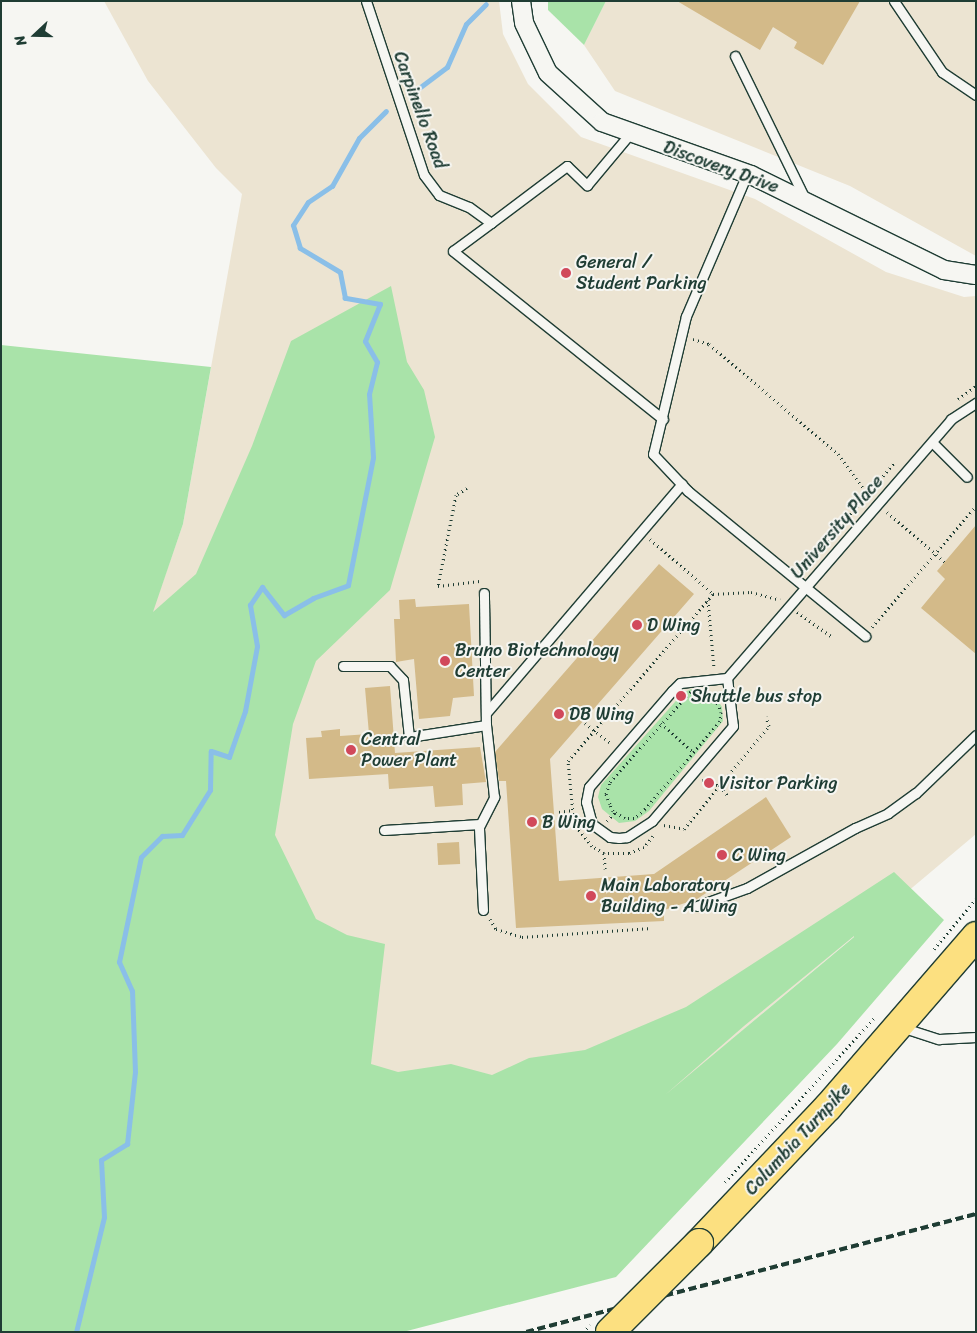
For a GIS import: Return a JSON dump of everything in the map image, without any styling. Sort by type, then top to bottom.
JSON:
[{"type":"main road","name":"Columbia Turnpike","points":[[610,1332],[699,1243],[803,1134],[890,1018],[976,936]]},
{"type":"street","name":"Discovery Drive","points":[[521,1],[524,23],[548,72],[602,122],[629,134],[747,174],[807,202],[910,256],[944,270],[976,275]]},
{"type":"lane","name":"Carpinello Road","points":[[366,1],[424,176],[440,195],[469,207],[491,224]]},
{"type":"lane","points":[[894,1],[942,72],[976,96]]},
{"type":"lane","points":[[734,56],[807,202]]},
{"type":"lane","points":[[629,134],[587,185],[567,166],[453,251],[663,419]]},
{"type":"lane","points":[[747,174],[680,334],[663,419],[653,454],[682,484],[807,586],[864,636]]},
{"type":"lane","name":"University Place","points":[[728,678],[959,412],[976,403]]},
{"type":"lane","points":[[932,442],[967,477]]},
{"type":"lane","points":[[488,712],[640,531],[682,484]]},
{"type":"lane","points":[[483,910],[480,824],[494,797],[486,726],[488,712],[484,593]]},
{"type":"lane","points":[[343,666],[390,666],[403,680],[408,737],[486,726]]},
{"type":"lane","points":[[728,678],[732,726],[652,821],[627,837],[610,836],[592,824],[586,802],[589,787],[680,683],[728,678]]},
{"type":"lane","points":[[697,906],[747,888],[855,828],[888,813],[916,793],[976,735]]},
{"type":"lane","points":[[384,830],[480,824]]},
{"type":"lane","points":[[890,1018],[939,1039],[976,1037]]},
{"type":"path","points":[[680,334],[709,344],[838,454],[866,493],[945,562]]},
{"type":"path","points":[[467,488],[456,495],[438,586],[484,581],[484,593]]},
{"type":"path","points":[[864,636],[976,506]]},
{"type":"path","points":[[640,531],[713,594],[751,592],[781,601],[832,636]]},
{"type":"path","points":[[713,594],[568,761],[574,824],[592,846],[604,853],[629,853],[644,846],[663,825],[684,829],[769,726],[766,716]]},
{"type":"path","points":[[708,600],[716,679]]},
{"type":"path","points":[[691,691],[710,696],[721,712],[720,721],[693,752],[645,809],[634,818],[625,818],[613,811],[606,794],[610,782],[660,723],[691,691]]},
{"type":"path","points":[[585,723],[629,759]]},
{"type":"path","points":[[660,723],[703,761]]},
{"type":"path","points":[[690,776],[720,786],[728,796]]},
{"type":"path","points":[[559,812],[572,810]]},
{"type":"path","points":[[604,853],[605,869]]},
{"type":"path","points":[[933,950],[976,899]]},
{"type":"path","points":[[483,910],[496,929],[522,938],[652,928]]},
{"type":"path","points":[[720,1187],[890,1018]]},
{"type":"shaded area","points":[[104,1],[499,1],[503,34],[528,84],[581,137],[755,199],[886,272],[964,297],[976,296],[976,834],[624,1130],[445,1199],[31,961],[183,524],[242,194],[216,168],[148,81]]},
{"type":"shaded area","points":[[606,1],[976,1],[976,256],[850,186],[615,91],[584,45]]},
{"type":"green space","points":[[548,1],[606,1],[584,45],[548,10]]},
{"type":"green space","points":[[391,286],[407,362],[424,390],[435,437],[390,590],[316,661],[293,724],[275,835],[316,919],[347,935],[385,944],[371,1064],[398,1072],[451,1064],[492,1075],[529,1058],[585,1050],[686,1007],[894,872],[944,920],[837,1044],[616,1277],[403,1332],[1,1332],[1,345],[211,367],[183,524],[153,612],[196,574],[252,446],[291,341]],"holes":[[[854,937],[665,1095],[744,1026]]]},
{"type":"green space","points":[[691,689],[715,696],[722,707],[723,721],[649,811],[635,821],[619,823],[602,809],[598,797],[601,785],[683,693]]},
{"type":"building","points":[[677,1],[860,1],[823,65],[794,48],[797,42],[773,27],[760,50]]},
{"type":"building","points":[[976,525],[976,654],[921,608],[945,579],[937,571]]},
{"type":"building","points":[[659,564],[694,594],[550,759],[559,881],[654,874],[766,797],[791,837],[697,899],[664,910],[664,921],[516,928],[506,781],[499,781],[495,752]]},
{"type":"building","name":"Bruno Biotechnology Center","points":[[415,599],[416,607],[469,604],[474,696],[453,698],[450,716],[419,719],[414,659],[396,662],[394,619],[400,619],[399,600]]},
{"type":"building","name":"Central Power Plant","points":[[390,686],[395,753],[480,747],[486,782],[462,784],[463,805],[435,807],[433,786],[389,789],[388,774],[309,779],[306,738],[322,737],[321,731],[340,729],[340,736],[369,734],[365,688]]},
{"type":"building","points":[[459,842],[460,864],[438,865],[437,843]]},
{"type":"waterway","points":[[411,94],[447,67],[466,24],[486,4]]},
{"type":"waterway","points":[[76,1332],[104,1217],[101,1160],[127,1144],[135,1072],[132,991],[119,962],[141,857],[162,836],[182,835],[210,790],[211,751],[229,757],[245,711],[257,646],[250,605],[262,587],[284,615],[313,598],[348,585],[373,457],[369,394],[377,362],[365,341],[380,304],[345,298],[340,272],[300,248],[293,225],[308,202],[332,186],[359,138],[386,111]]},
{"type":"railway","points":[[526,1332],[976,1214]]},
{"type":"place","name":"General / Student Parking","points":[[566,273]]},
{"type":"place","name":"D Wing","points":[[637,625]]},
{"type":"place","name":"Bruno Biotechnology Center","points":[[445,661]]},
{"type":"place","name":"Shuttle bus stop","points":[[681,696]]},
{"type":"place","name":"DB Wing","points":[[559,714]]},
{"type":"place","name":"Central Power Plant","points":[[351,750]]},
{"type":"place","name":"Visitor Parking","points":[[709,783]]},
{"type":"place","name":"B Wing","points":[[532,822]]},
{"type":"place","name":"C Wing","points":[[722,855]]},
{"type":"place","name":"Main Laboratory Building - A Wing","points":[[591,896]]}]
